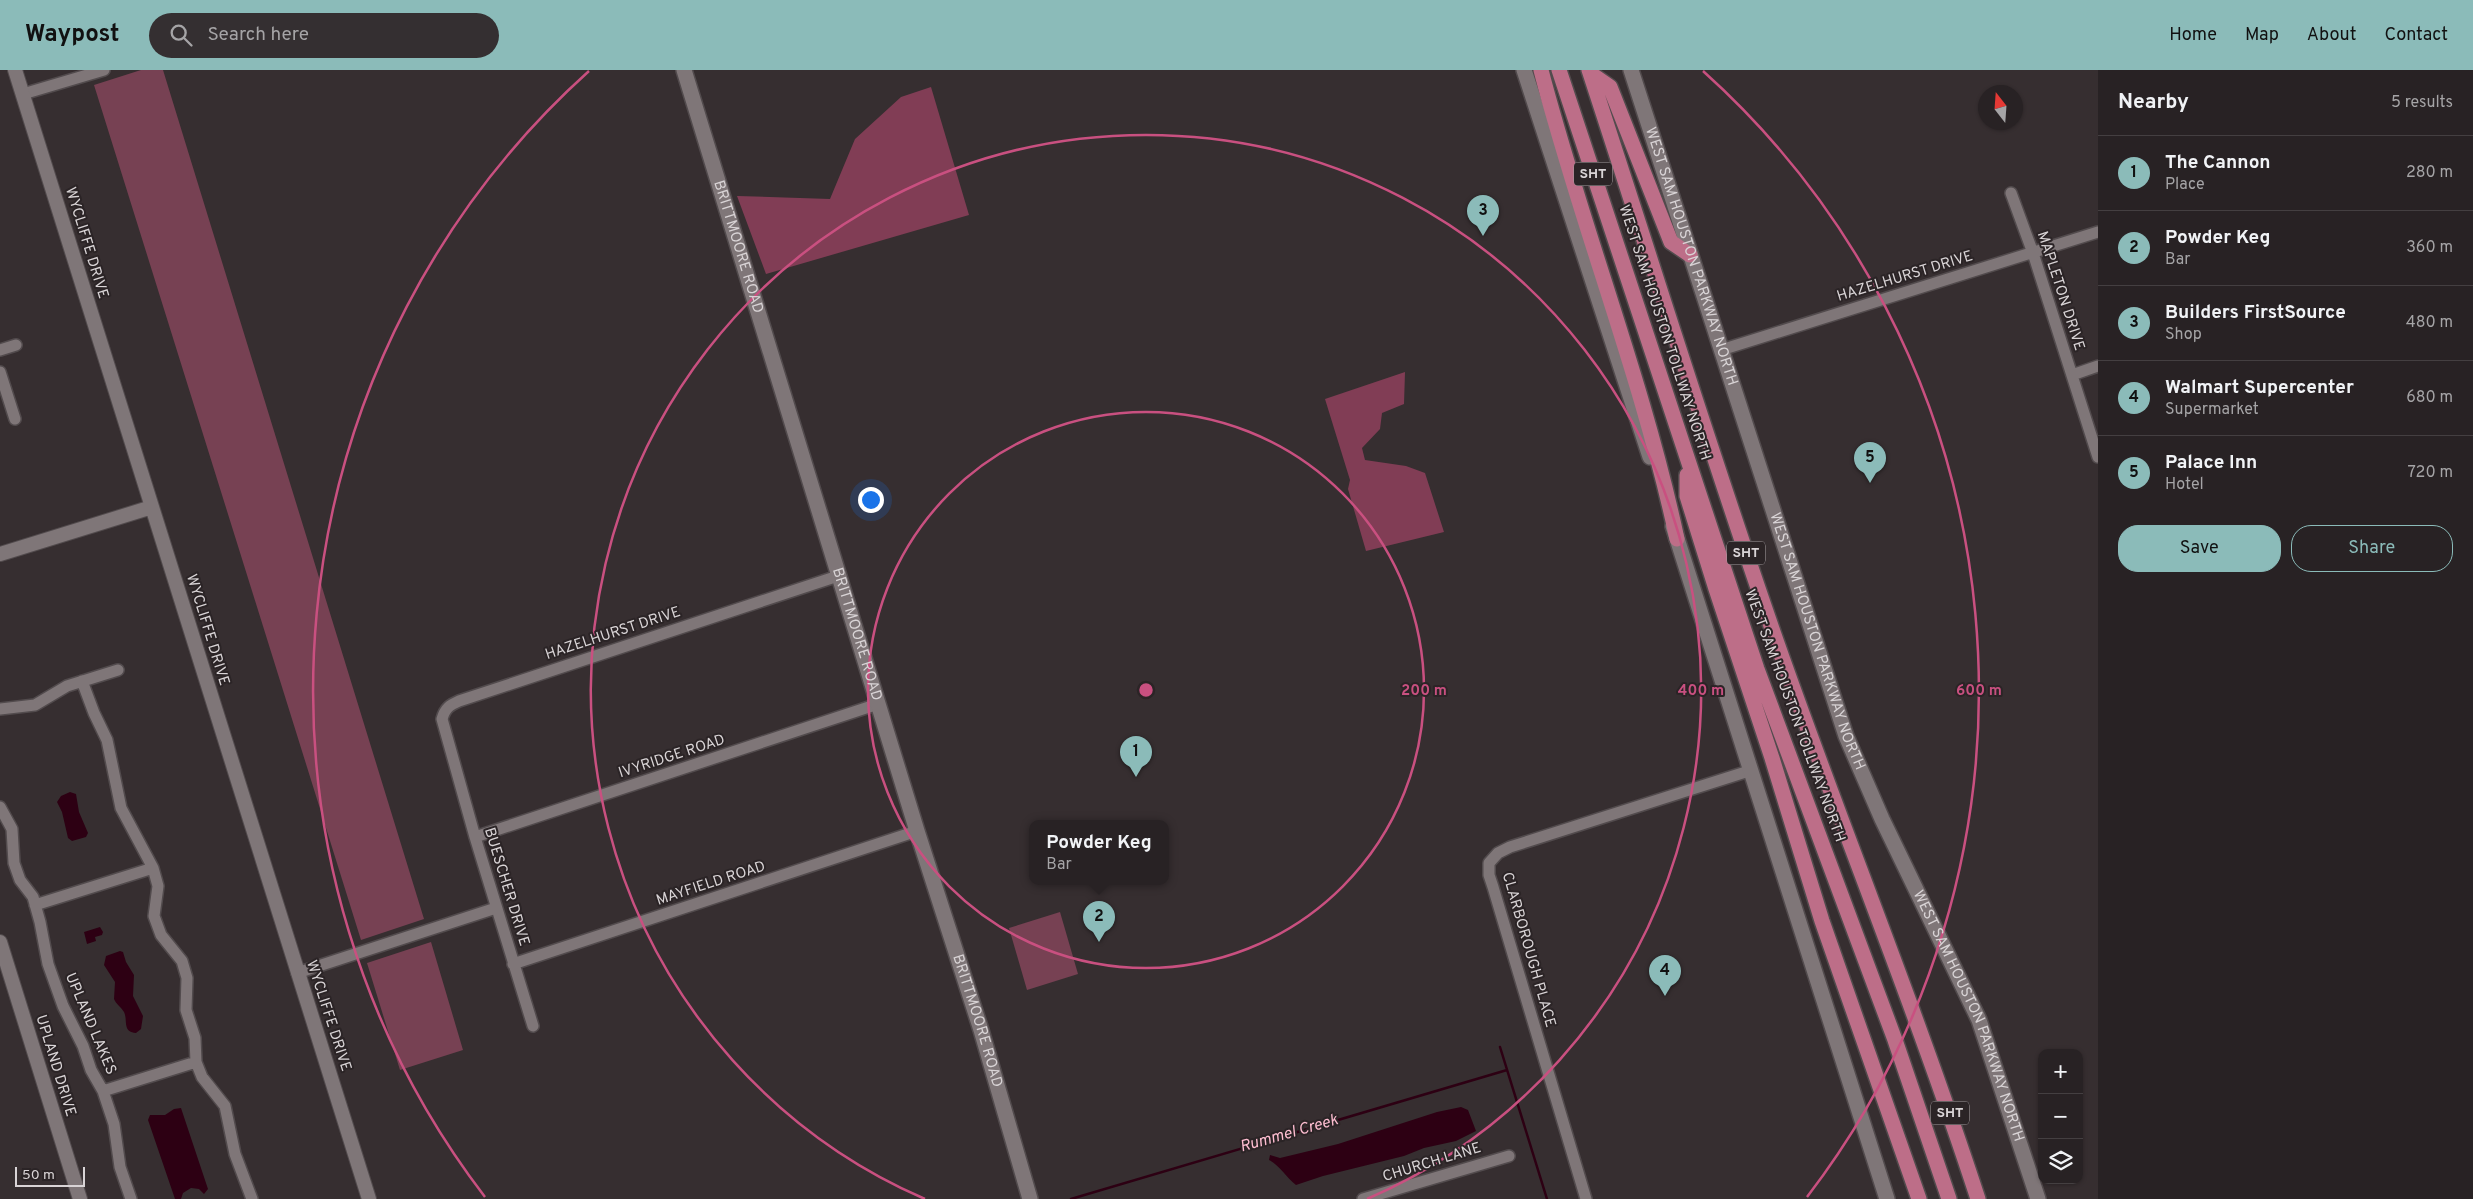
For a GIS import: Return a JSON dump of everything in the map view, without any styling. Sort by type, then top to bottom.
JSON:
[{"type":"highway","points":[[1541,70],[1562,150],[1640,394],[1677,539]]},
{"type":"highway","name":"WEST SAM HOUSTON TOLLWAY NORTH","points":[[1559,70],[1757,669],[1895,1040],[1949,1199]]},
{"type":"highway","points":[[1590,71],[1610,87],[1671,242],[1690,255]]},
{"type":"highway","name":"WEST SAM HOUSTON TOLLWAY NORTH","points":[[1590,71],[1756,582],[1807,726],[1914,1012],[1978,1199]]},
{"type":"highway","points":[[1687,461],[1687,496],[1716,589],[1760,720],[1822,921],[1919,1199]]},
{"type":"main road","name":"BRITTMOORE ROAD","points":[[684,70],[838,576],[981,1030],[1030,1199]]},
{"type":"main road","points":[[1524,70],[1752,770],[1887,1199]]},
{"type":"main road","name":"WEST SAM HOUSTON PARKWAY NORTH","points":[[1630,70],[1846,736],[1882,820],[1978,1020],[2037,1198]]},
{"type":"street","name":"WYCLIFFE DRIVE","points":[[15,70],[369,1199]]},
{"type":"street","points":[[23,94],[104,70]]},
{"type":"street","name":"MAPLETON DRIVE","points":[[2011,193],[2033,254],[2098,457]]},
{"type":"street","name":"HAZELHURST DRIVE","points":[[1721,350],[2033,254],[2098,232]]},
{"type":"street","points":[[0,350],[16,345]]},
{"type":"street","points":[[2072,375],[2098,366]]},
{"type":"street","points":[[0,372],[15,419]]},
{"type":"street","points":[[0,554],[152,507]]},
{"type":"street","name":"HAZELHURST DRIVE","points":[[453,756],[442,719],[450,705],[838,576]]},
{"type":"street","points":[[0,708],[36,705],[67,686],[118,670]]},
{"type":"street","points":[[82,681],[107,740],[121,808],[135,836],[147,852],[153,868],[158,886],[154,916],[161,935],[182,961],[187,978],[186,1010],[195,1038],[196,1062],[202,1077],[225,1106],[235,1154],[252,1199]]},
{"type":"street","name":"IVYRIDGE ROAD","points":[[475,838],[878,704]]},
{"type":"street","name":"BUESCHER DRIVE","points":[[453,756],[475,838],[533,1026]]},
{"type":"street","name":"CLARBOROUGH PLACE","points":[[1586,1199],[1492,887],[1489,863],[1498,854],[1510,847],[1752,770]]},
{"type":"street","name":"UPLAND LAKES","points":[[0,807],[12,829],[14,863],[20,880],[33,898],[48,964],[62,1006],[83,1046],[92,1070],[103,1091],[114,1124],[120,1167],[131,1199]]},
{"type":"street","name":"MAYFIELD ROAD","points":[[513,964],[917,831]]},
{"type":"street","points":[[35,905],[153,868]]},
{"type":"street","points":[[297,973],[496,908]]},
{"type":"street","name":"UPLAND DRIVE","points":[[0,942],[80,1199]]},
{"type":"street","points":[[103,1091],[196,1062]]},
{"type":"street","name":"CHURCH LANE","points":[[1363,1199],[1509,1156]]},
{"type":"shaded area","points":[[141,70],[163,70],[424,919],[361,940],[94,85]]},
{"type":"shaded area","points":[[931,87],[969,215],[766,274],[737,196],[830,199],[855,139],[901,97]]},
{"type":"shaded area","points":[[1405,372],[1404,404],[1382,413],[1380,429],[1362,448],[1365,460],[1406,466],[1425,473],[1444,532],[1366,551],[1348,489],[1350,480],[1325,399]]},
{"type":"shaded area","points":[[70,792],[76,794],[79,812],[88,833],[86,837],[72,841],[68,838],[62,812],[57,802],[61,796]]},
{"type":"shaded area","points":[[1060,912],[1078,974],[1027,990],[1009,928]]},
{"type":"shaded area","points":[[100,927],[103,932],[102,935],[95,937],[96,941],[87,944],[84,932]]},
{"type":"shaded area","points":[[431,942],[463,1050],[400,1070],[367,963]]},
{"type":"shaded area","points":[[120,951],[123,952],[126,962],[134,975],[133,996],[143,1016],[141,1029],[136,1033],[127,1028],[124,1012],[114,999],[115,982],[104,965],[106,956]]},
{"type":"shaded area","points":[[1461,1107],[1468,1110],[1476,1131],[1456,1141],[1424,1148],[1404,1156],[1323,1176],[1296,1185],[1269,1160],[1270,1155],[1280,1158],[1338,1144],[1437,1112]]},
{"type":"shaded area","points":[[181,1108],[208,1189],[204,1194],[199,1189],[191,1188],[183,1193],[181,1199],[175,1199],[148,1120],[150,1115],[165,1115],[174,1109]]},
{"type":"waterway","points":[[1500,1047],[1547,1199]]},
{"type":"waterway","name":"Rummel Creek","points":[[1071,1199],[1507,1070]]},
{"type":"place","name":"Builders FirstSource","points":[[1483,236]]},
{"type":"place","name":"Palace Inn","points":[[1870,483]]},
{"type":"place","name":"The Cannon","points":[[1136,777]]},
{"type":"place","name":"Powder Keg","points":[[1099,942]]},
{"type":"place","name":"Walmart Supercenter","points":[[1665,996]]}]
